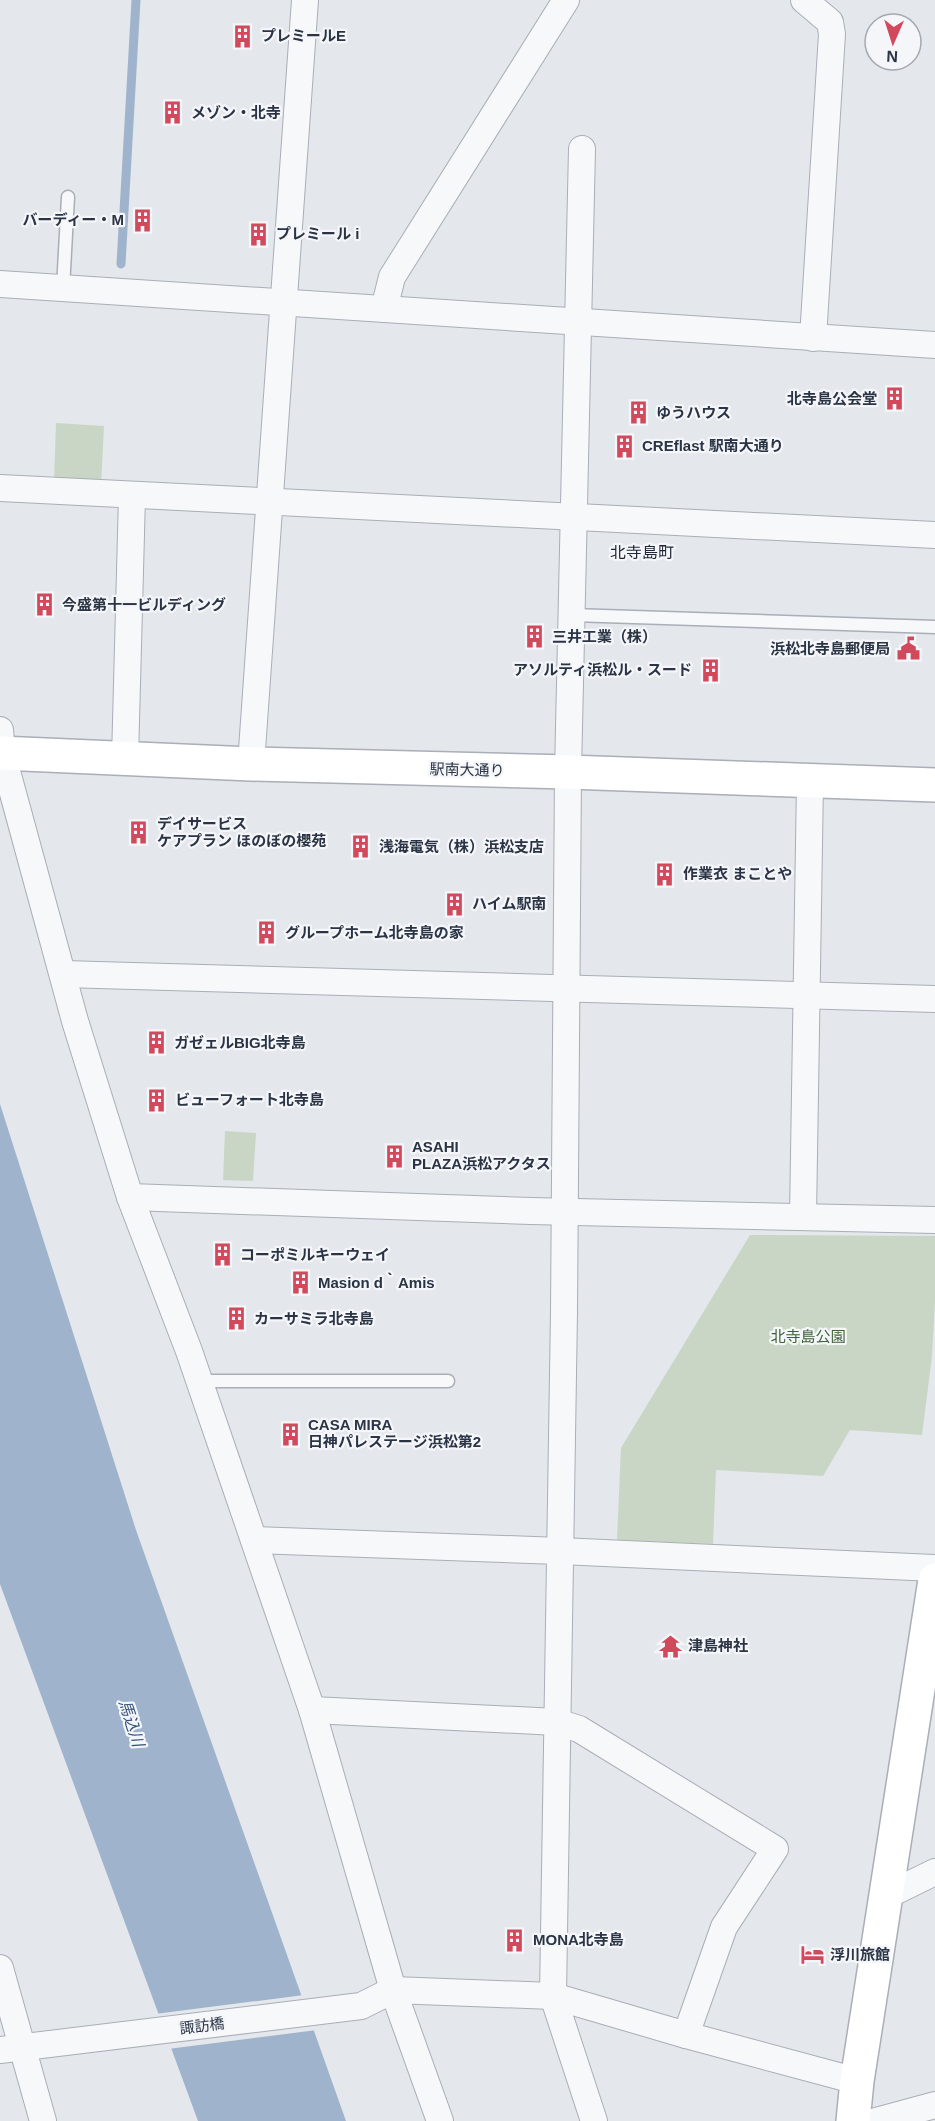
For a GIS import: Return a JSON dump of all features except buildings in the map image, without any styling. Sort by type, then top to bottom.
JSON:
[{"type":"street","points":[[251,764],[305,0]]},
{"type":"street","points":[[384,309],[392,277],[566,0]]},
{"type":"street","points":[[804,0],[830,22],[832,34],[813,338]]},
{"type":"street","points":[[582,149],[567,772],[567,988],[553,1996],[594,2121]]},
{"type":"street","points":[[0,284],[935,345]]},
{"type":"street","points":[[0,488],[935,535]]},
{"type":"street","points":[[125,759],[132,496]]},
{"type":"street","points":[[1,745],[75,1021],[130,1197],[200,1381],[312,1710],[393,1990],[440,2121]]},
{"type":"street","name":"駅南大通り","points":[[1,745],[125,759],[935,786]]},
{"type":"street","points":[[803,1216],[810,782]]},
{"type":"street","points":[[63,974],[935,999]]},
{"type":"street","points":[[130,1197],[935,1220]]},
{"type":"street","points":[[254,1540],[935,1568]]},
{"type":"street","points":[[853,2121],[857,2081],[935,1580]]},
{"type":"street","points":[[312,1710],[557,1722],[579,1729],[775,1849],[723,1927],[686,2035]]},
{"type":"street","points":[[886,1896],[935,1872]]},
{"type":"street","points":[[0,1968],[43,2121]]},
{"type":"street","points":[[393,1990],[553,1996],[857,2081]]},
{"type":"street","name":"諏訪橋","points":[[21,2048],[361,2006],[393,1990]]},
{"type":"street","points":[[876,2121],[935,2105]]},
{"type":"lane","points":[[63,288],[68,196]]},
{"type":"lane","points":[[572,615],[935,627]]},
{"type":"lane","points":[[200,1381],[448,1381]]},
{"type":"green space","points":[[56,423],[104,426],[101,484],[54,481]]},
{"type":"green space","points":[[225,1131],[256,1133],[253,1181],[223,1180]]},
{"type":"green space","name":"北寺島公園","points":[[750,1235],[935,1236],[932,1356],[922,1435],[850,1430],[823,1476],[716,1470],[713,1544],[617,1540],[621,1448]]},
{"type":"water","name":"馬込川","points":[[0,1104],[136,1530],[346,2121],[198,2121],[0,1584]]},
{"type":"pier","points":[[304,1995],[317,2030],[168,2049],[155,2014]]},
{"type":"waterway","points":[[121,264],[136,0]]},
{"type":"place","name":"プレミールE","points":[[243,36]]},
{"type":"place","name":"メゾン・北寺","points":[[173,113]]},
{"type":"place","name":"バーディー・M","points":[[142,220]]},
{"type":"place","name":"プレミール i","points":[[258,234]]},
{"type":"place","name":"北寺島公会堂","points":[[895,399]]},
{"type":"place","name":"ゆうハウス","points":[[638,413]]},
{"type":"place","name":"CREflast 駅南大通り","points":[[624,446]]},
{"type":"place","name":"今盛第十一ビルディング","points":[[44,605]]},
{"type":"place","name":"三井工業（株）","points":[[534,637]]},
{"type":"place","name":"浜松北寺島郵便局","points":[[908,649]]},
{"type":"place","name":"アソルティ浜松ル・スード","points":[[710,670]]},
{"type":"place","name":"デイサービス ケアプラン ほのぼの櫻苑","points":[[139,833]]},
{"type":"place","name":"浅海電気（株）浜松支店","points":[[361,847]]},
{"type":"place","name":"作業衣 まことや","points":[[665,874]]},
{"type":"place","name":"ハイム駅南","points":[[454,904]]},
{"type":"place","name":"グループホーム北寺島の家","points":[[267,933]]},
{"type":"place","name":"ガゼェルBIG北寺島","points":[[156,1043]]},
{"type":"place","name":"ビューフォート北寺島","points":[[157,1100]]},
{"type":"place","name":"ASAHI PLAZA浜松アクタス","points":[[394,1156]]},
{"type":"place","name":"コーポミルキーウェイ","points":[[222,1255]]},
{"type":"place","name":"Masion d｀Amis","points":[[300,1283]]},
{"type":"place","name":"カーサミラ北寺島","points":[[236,1319]]},
{"type":"place","name":"CASA MIRA 日神パレステージ浜松第2","points":[[290,1434]]},
{"type":"place","name":"津島神社","points":[[670,1646]]},
{"type":"place","name":"MONA北寺島","points":[[515,1940]]},
{"type":"place","name":"浮川旅館","points":[[812,1955]]},
{"type":"district","name":"北寺島町","points":[[642,552]]}]
